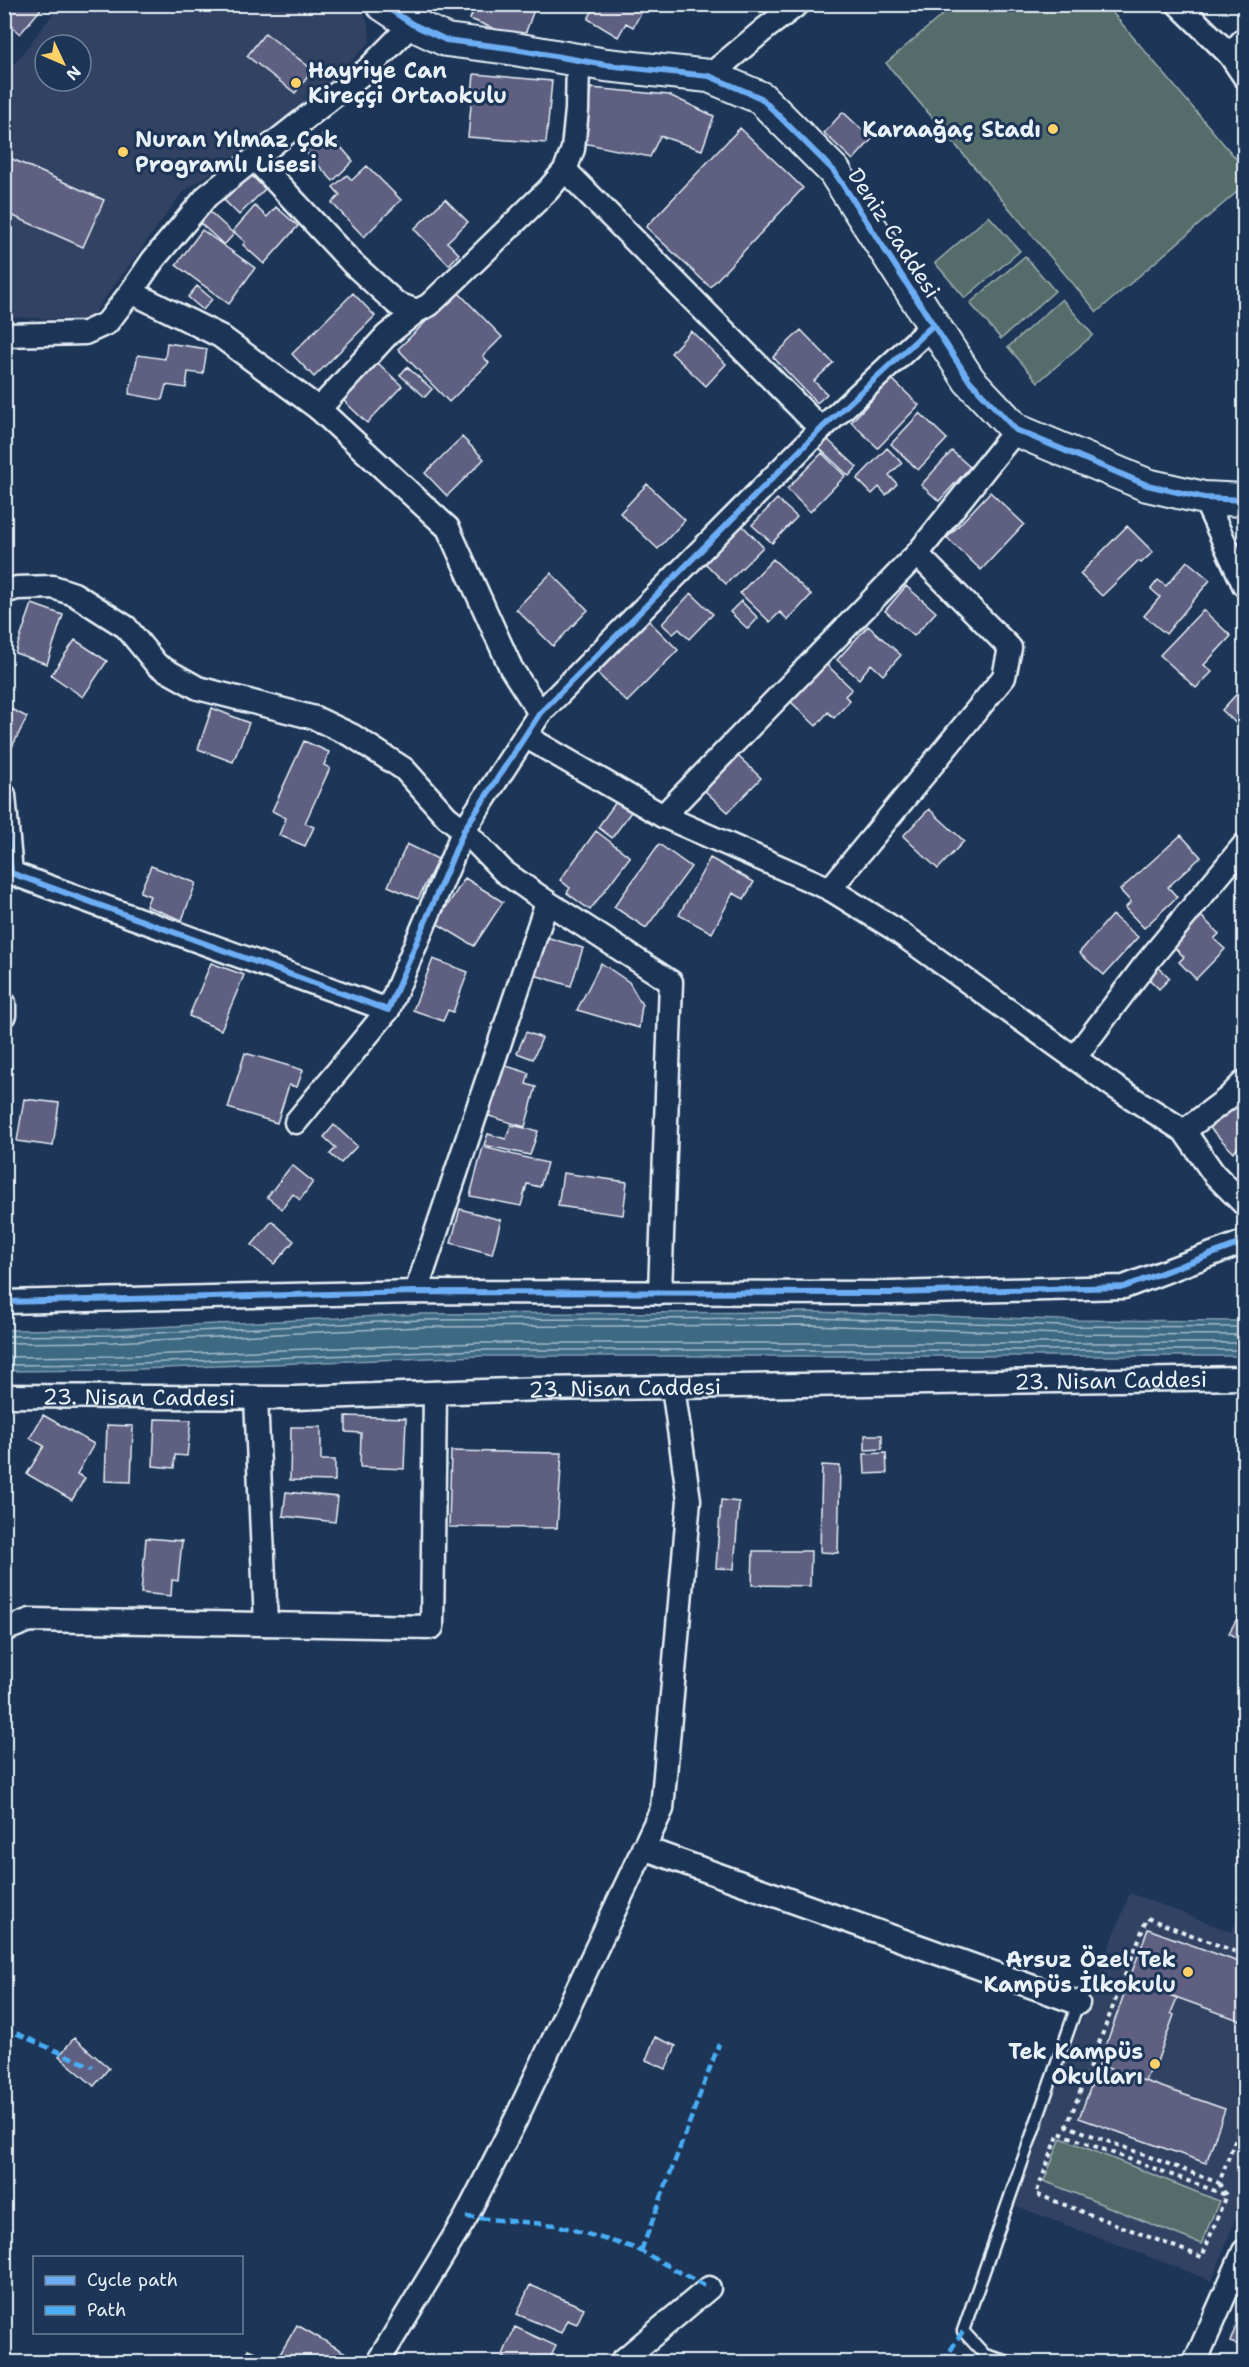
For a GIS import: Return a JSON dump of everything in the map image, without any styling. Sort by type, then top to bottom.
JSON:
[{"type":"street","name":"Deniz Caddesi","points":[[382,4],[412,24],[446,40],[509,48],[578,61],[709,76],[760,98],[834,171],[969,380],[1016,430],[1147,485],[1204,498],[1245,500]]},
{"type":"street","points":[[709,76],[798,4]]},
{"type":"street","points":[[1178,4],[1237,47],[1245,76]]},
{"type":"street","points":[[4,335],[85,333],[107,323],[153,260],[207,196],[368,69],[412,24]]},
{"type":"street","points":[[319,409],[387,335],[417,311],[429,305],[548,190],[565,170],[573,150],[578,61]]},
{"type":"street","points":[[255,159],[367,276],[397,304],[417,311]]},
{"type":"street","points":[[565,170],[820,429]]},
{"type":"street","points":[[131,292],[220,336],[319,409],[448,528],[511,668],[540,713]]},
{"type":"street","points":[[296,1122],[388,1010],[464,830],[540,713],[820,429],[932,326]]},
{"type":"street","points":[[663,816],[917,554],[1016,430]]},
{"type":"street","points":[[1204,498],[1245,585]]},
{"type":"street","points":[[830,889],[1004,677],[1010,648],[917,554]]},
{"type":"street","points":[[4,592],[17,588],[53,587],[74,594],[126,627],[157,665],[198,688],[315,718],[353,736],[404,770],[447,817],[464,830],[504,872],[671,982],[660,1293]]},
{"type":"street","points":[[525,736],[663,816],[830,889],[893,928],[1115,1087],[1184,1131],[1214,1174],[1245,1204]]},
{"type":"street","points":[[4,795],[7,880],[388,1010]]},
{"type":"street","points":[[1075,1057],[1144,966],[1245,845]]},
{"type":"street","points":[[416,1292],[547,902]]},
{"type":"street","points":[[4,1003],[4,1015]]},
{"type":"street","points":[[1184,1131],[1228,1098],[1245,1082]]},
{"type":"street","points":[[4,1302],[416,1292],[891,1293],[1124,1287],[1245,1242]]},
{"type":"street","name":"23. Nisan Caddesi","points":[[4,1396],[256,1398],[673,1387],[1245,1378]]},
{"type":"street","points":[[378,2362],[471,2207],[516,2120],[662,1809],[689,1500],[673,1387]]},
{"type":"street","points":[[4,1630],[30,1620],[432,1626],[435,1393]]},
{"type":"street","points":[[256,1398],[267,1624]]},
{"type":"street","points":[[643,1848],[1078,2003]]},
{"type":"street","points":[[1196,2362],[1245,2251]]},
{"type":"street","points":[[621,2362],[709,2288]]},
{"type":"lane","points":[[1009,2362],[985,2355],[963,2331],[1078,2003]]},
{"type":"path","points":[[1226,2195],[1219,2184],[1067,2126],[1147,1918],[1245,1955]]},
{"type":"path","points":[[1219,2184],[1245,2116]]},
{"type":"path","points":[[1059,2133],[1226,2195],[1202,2257],[1036,2194],[1059,2133]]},
{"type":"shaded area","name":"Nuran Yılmaz Çok Programlı Lisesi","points":[[60,5],[361,5],[369,27],[370,42],[302,110],[182,193],[89,320],[5,317],[4,77],[33,40],[33,93],[93,93],[93,33],[38,33]]},
{"type":"shaded area","name":"Tek Kampüs Okulları","points":[[1130,1893],[1232,1932],[1244,1901],[1244,2196],[1212,2281],[1011,2204]]},
{"type":"green space","points":[[955,4],[1106,5],[1244,168],[1244,186],[1097,312],[886,63]]},
{"type":"green space","points":[[989,216],[1020,251],[965,298],[935,263]]},
{"type":"green space","points":[[1025,256],[1055,291],[1001,339],[970,303]]},
{"type":"green space","points":[[1062,299],[1093,335],[1038,382],[1008,347]]},
{"type":"green space","points":[[1061,2138],[1219,2201],[1201,2244],[1044,2181]]},
{"type":"water","points":[[812,1312],[1061,1320],[1244,1321],[1244,1356],[481,1356],[114,1370],[5,1371],[5,1330],[113,1329],[420,1314]]},
{"type":"building","points":[[4,4],[45,4],[20,34],[4,20]]},
{"type":"building","points":[[476,4],[536,4],[523,40],[470,19]]},
{"type":"building","points":[[596,4],[646,4],[633,27],[626,23],[618,37],[588,19]]},
{"type":"building","points":[[265,33],[313,70],[295,93],[247,56]]},
{"type":"building","points":[[474,74],[552,81],[546,143],[468,137]]},
{"type":"building","points":[[591,88],[669,95],[714,116],[702,150],[660,136],[650,157],[583,143]]},
{"type":"building","points":[[843,112],[872,139],[853,160],[824,133]]},
{"type":"building","points":[[740,128],[803,188],[710,287],[646,227]]},
{"type":"building","points":[[327,131],[353,161],[333,181],[304,150]]},
{"type":"building","points":[[10,158],[104,200],[83,247],[4,212],[4,169]]},
{"type":"building","points":[[367,166],[401,200],[364,237],[332,203],[340,195],[333,187],[347,175],[352,180]]},
{"type":"building","points":[[250,174],[265,189],[239,215],[224,200]]},
{"type":"building","points":[[445,199],[468,222],[447,242],[459,254],[449,265],[414,229]]},
{"type":"building","points":[[255,206],[267,217],[276,207],[298,226],[264,264],[243,245],[245,242],[233,231]]},
{"type":"building","points":[[209,211],[234,234],[224,245],[199,222]]},
{"type":"building","points":[[202,230],[255,268],[229,304],[176,265]]},
{"type":"building","points":[[197,286],[212,299],[203,310],[188,297]]},
{"type":"building","points":[[457,291],[502,337],[483,356],[489,363],[449,402],[398,349]]},
{"type":"building","points":[[353,293],[375,316],[314,377],[292,354]]},
{"type":"building","points":[[801,330],[833,363],[814,381],[827,394],[817,403],[773,357]]},
{"type":"building","points":[[691,331],[726,364],[706,386],[671,353]]},
{"type":"building","points":[[167,343],[207,349],[203,374],[188,372],[186,388],[166,385],[162,400],[129,394],[138,355],[165,359]]},
{"type":"building","points":[[378,363],[402,386],[367,423],[343,400]]},
{"type":"building","points":[[407,367],[432,389],[425,397],[400,375]]},
{"type":"building","points":[[892,379],[919,405],[878,448],[851,422]]},
{"type":"building","points":[[920,413],[947,439],[918,470],[891,444]]},
{"type":"building","points":[[462,437],[484,459],[447,496],[425,473]]},
{"type":"building","points":[[827,439],[857,467],[849,476],[819,448]]},
{"type":"building","points":[[887,448],[902,463],[889,475],[897,484],[886,495],[879,487],[872,494],[857,479]]},
{"type":"building","points":[[952,451],[970,467],[939,501],[921,485]]},
{"type":"building","points":[[822,453],[845,476],[810,512],[787,489]]},
{"type":"building","points":[[647,484],[685,520],[658,549],[620,513]]},
{"type":"building","points":[[990,492],[1024,524],[981,570],[947,538]]},
{"type":"building","points":[[777,499],[797,517],[772,543],[752,525]]},
{"type":"building","points":[[742,525],[763,547],[726,584],[704,562]]},
{"type":"building","points":[[1127,526],[1153,552],[1141,563],[1138,561],[1102,596],[1080,574]]},
{"type":"building","points":[[773,559],[811,595],[788,620],[780,612],[770,622],[740,593]]},
{"type":"building","points":[[1187,561],[1210,580],[1166,634],[1144,616],[1160,597],[1151,589],[1158,580],[1166,586]]},
{"type":"building","points":[[551,573],[588,610],[553,646],[516,609]]},
{"type":"building","points":[[906,586],[936,612],[914,636],[885,611]]},
{"type":"building","points":[[691,593],[713,614],[689,639],[679,629],[673,634],[662,624]]},
{"type":"building","points":[[741,601],[758,618],[748,629],[730,612]]},
{"type":"building","points":[[32,604],[63,615],[47,664],[15,653]]},
{"type":"building","points":[[1203,610],[1231,636],[1204,665],[1212,672],[1196,688],[1160,655]]},
{"type":"building","points":[[648,620],[678,650],[627,702],[597,673]]},
{"type":"building","points":[[868,626],[901,655],[883,675],[871,664],[859,679],[837,660]]},
{"type":"building","points":[[75,640],[107,661],[83,697],[51,675]]},
{"type":"building","points":[[826,664],[852,689],[845,696],[850,701],[834,718],[828,712],[816,726],[790,701]]},
{"type":"building","points":[[1244,686],[1244,731],[1222,710]]},
{"type":"building","points":[[212,708],[249,723],[233,762],[198,749]]},
{"type":"building","points":[[11,709],[27,717],[4,763],[4,722]]},
{"type":"building","points":[[304,741],[329,752],[324,765],[330,768],[305,823],[314,827],[305,846],[279,835],[286,818],[272,811]]},
{"type":"building","points":[[738,756],[761,778],[728,812],[705,791]]},
{"type":"building","points":[[616,802],[631,812],[612,838],[598,827]]},
{"type":"building","points":[[929,809],[964,841],[938,869],[903,836]]},
{"type":"building","points":[[596,831],[630,857],[590,910],[567,893],[570,888],[560,880]]},
{"type":"building","points":[[1181,835],[1201,857],[1168,887],[1177,897],[1144,928],[1125,908],[1131,902],[1120,890]]},
{"type":"building","points":[[407,844],[438,859],[418,899],[388,886]]},
{"type":"building","points":[[659,844],[691,867],[646,928],[614,907]]},
{"type":"building","points":[[710,858],[754,882],[744,899],[733,893],[712,933],[679,915]]},
{"type":"building","points":[[151,866],[196,883],[182,920],[146,906],[150,896],[140,892]]},
{"type":"building","points":[[465,878],[503,902],[474,946],[436,923]]},
{"type":"building","points":[[1112,915],[1138,937],[1104,975],[1079,953]]},
{"type":"building","points":[[1200,915],[1219,934],[1214,939],[1225,949],[1196,979],[1179,962],[1184,957],[1171,944]]},
{"type":"building","points":[[546,937],[583,948],[571,986],[534,975]]},
{"type":"building","points":[[433,959],[468,972],[453,1012],[448,1010],[443,1021],[413,1010]]},
{"type":"building","points":[[211,963],[244,975],[221,1030],[189,1016]]},
{"type":"building","points":[[601,963],[629,982],[642,1005],[639,1028],[577,1010]]},
{"type":"building","points":[[1155,964],[1170,978],[1159,989],[1145,975]]},
{"type":"building","points":[[526,1032],[542,1038],[533,1059],[517,1053]]},
{"type":"building","points":[[245,1053],[303,1070],[297,1087],[289,1085],[277,1123],[228,1108]]},
{"type":"building","points":[[503,1065],[529,1073],[526,1084],[536,1087],[525,1127],[489,1116]]},
{"type":"building","points":[[1244,1091],[1244,1141],[1233,1152],[1208,1126]]},
{"type":"building","points":[[24,1099],[59,1103],[53,1146],[17,1141]]},
{"type":"building","points":[[334,1125],[357,1146],[341,1163],[330,1154],[336,1148],[324,1137]]},
{"type":"building","points":[[511,1125],[538,1131],[530,1155],[484,1145],[488,1134],[506,1139]]},
{"type":"building","points":[[483,1147],[547,1163],[540,1187],[527,1184],[521,1206],[470,1196]]},
{"type":"building","points":[[292,1165],[313,1182],[300,1200],[293,1194],[282,1209],[267,1197]]},
{"type":"building","points":[[563,1173],[627,1182],[623,1215],[558,1206]]},
{"type":"building","points":[[460,1209],[501,1220],[492,1254],[451,1243]]},
{"type":"building","points":[[272,1221],[294,1241],[274,1264],[252,1245]]},
{"type":"building","points":[[43,1415],[94,1444],[77,1474],[85,1478],[72,1500],[27,1474],[44,1446],[30,1438]]},
{"type":"building","points":[[346,1416],[406,1418],[404,1469],[360,1467],[361,1433],[346,1432]]},
{"type":"building","points":[[155,1419],[191,1420],[187,1456],[175,1455],[174,1468],[153,1466]]},
{"type":"building","points":[[107,1425],[133,1426],[131,1482],[105,1481]]},
{"type":"building","points":[[291,1427],[321,1427],[321,1460],[335,1460],[335,1481],[290,1480]]},
{"type":"building","points":[[865,1435],[882,1435],[882,1449],[865,1450]]},
{"type":"building","points":[[451,1451],[562,1453],[557,1528],[449,1527]]},
{"type":"building","points":[[886,1453],[887,1473],[865,1474],[864,1454]]},
{"type":"building","points":[[822,1465],[840,1466],[838,1553],[820,1552]]},
{"type":"building","points":[[286,1492],[338,1497],[335,1522],[283,1516]]},
{"type":"building","points":[[721,1500],[739,1502],[734,1569],[716,1568]]},
{"type":"building","points":[[146,1538],[182,1541],[178,1581],[172,1580],[171,1596],[141,1593]]},
{"type":"building","points":[[753,1551],[811,1551],[810,1586],[752,1585]]},
{"type":"building","points":[[1244,1606],[1244,1642],[1229,1633]]},
{"type":"building","name":"Arsuz Özel Tek Kampüs İlkokulu","points":[[1148,1929],[1244,1964],[1244,2022],[1129,1980]]},
{"type":"building","points":[[1129,1980],[1177,1998],[1171,2013],[1174,2015],[1155,2067],[1151,2066],[1145,2081],[1099,2065]]},
{"type":"building","points":[[655,2037],[676,2046],[666,2069],[646,2060]]},
{"type":"building","points":[[74,2038],[109,2068],[94,2086],[59,2056]]},
{"type":"building","points":[[1099,2065],[1225,2109],[1206,2163],[1079,2118]]},
{"type":"building","points":[[530,2285],[584,2308],[577,2324],[567,2320],[561,2333],[517,2314]]},
{"type":"building","points":[[1244,2305],[1244,2347],[1230,2342]]},
{"type":"building","points":[[297,2325],[351,2356],[347,2362],[276,2361]]},
{"type":"building","points":[[515,2327],[556,2346],[551,2356],[552,2362],[513,2362],[502,2357]]},
{"type":"building","points":[[248,2349],[276,2361],[242,2362]]},
{"type":"marked path","points":[[4,2028],[93,2067]]},
{"type":"marked path","points":[[641,2251],[719,2044]]},
{"type":"marked path","points":[[466,2217],[556,2225],[635,2248],[709,2288]]},
{"type":"marked path","points":[[943,2362],[963,2331]]},
{"type":"cycle path","points":[[382,4],[412,24],[446,40],[509,48],[606,65],[709,76],[761,98],[834,171],[969,380],[1016,430],[1147,485],[1204,498],[1244,500]]},
{"type":"cycle path","points":[[4,795],[11,873],[388,1010],[464,830],[540,713],[821,429],[932,326]]},
{"type":"cycle path","points":[[4,1302],[416,1292],[891,1293],[1124,1287],[1244,1242]]},
{"type":"place","name":"Hayriye Can Kireççi Ortaokulu","points":[[296,83]]},
{"type":"place","name":"Karaağaç Stadı","points":[[1053,129]]},
{"type":"place","name":"Nuran Yılmaz Çok Programlı Lisesi","points":[[123,152]]},
{"type":"place","name":"Arsuz Özel Tek Kampüs İlkokulu","points":[[1188,1972]]},
{"type":"place","name":"Tek Kampüs Okulları","points":[[1155,2064]]}]
